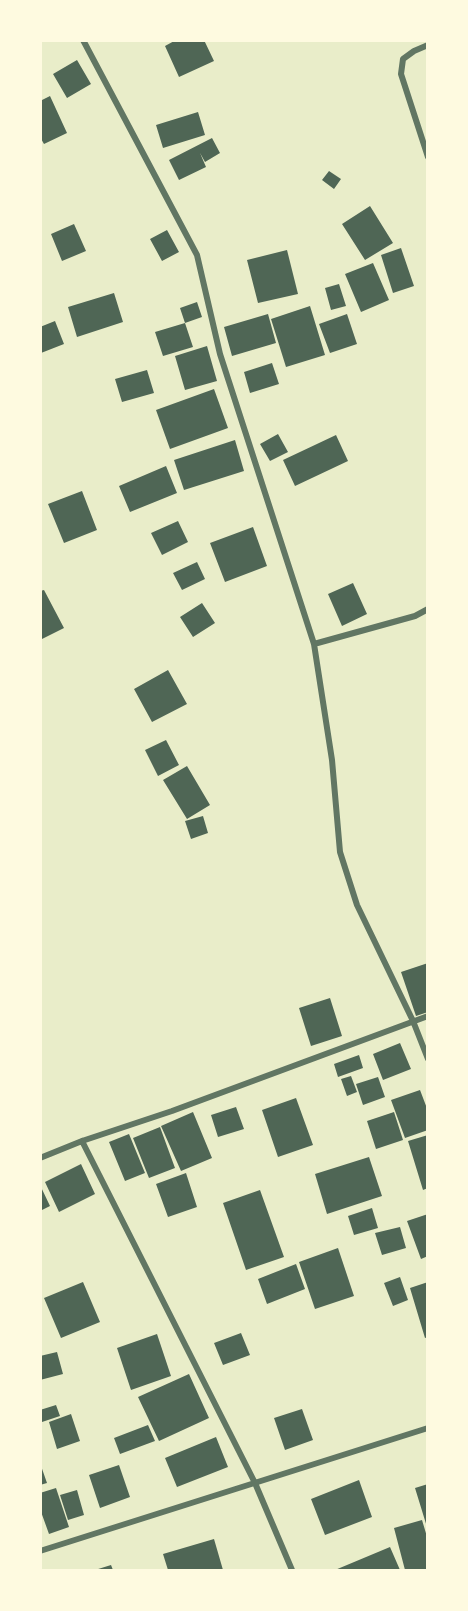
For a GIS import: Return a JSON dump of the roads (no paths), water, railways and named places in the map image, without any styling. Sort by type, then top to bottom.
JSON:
[{"type":"street","points":[[83,40],[197,255],[220,354],[314,644],[332,760],[340,852],[357,905],[413,1020],[428,1059]]},
{"type":"street","points":[[428,45],[414,51],[404,59],[401,74],[428,157]]},
{"type":"street","points":[[314,644],[415,616],[428,609]]},
{"type":"street","points":[[40,1158],[428,1016]]},
{"type":"street","points":[[82,1141],[255,1483],[292,1570]]},
{"type":"street","points":[[40,1551],[428,1428]]}]
